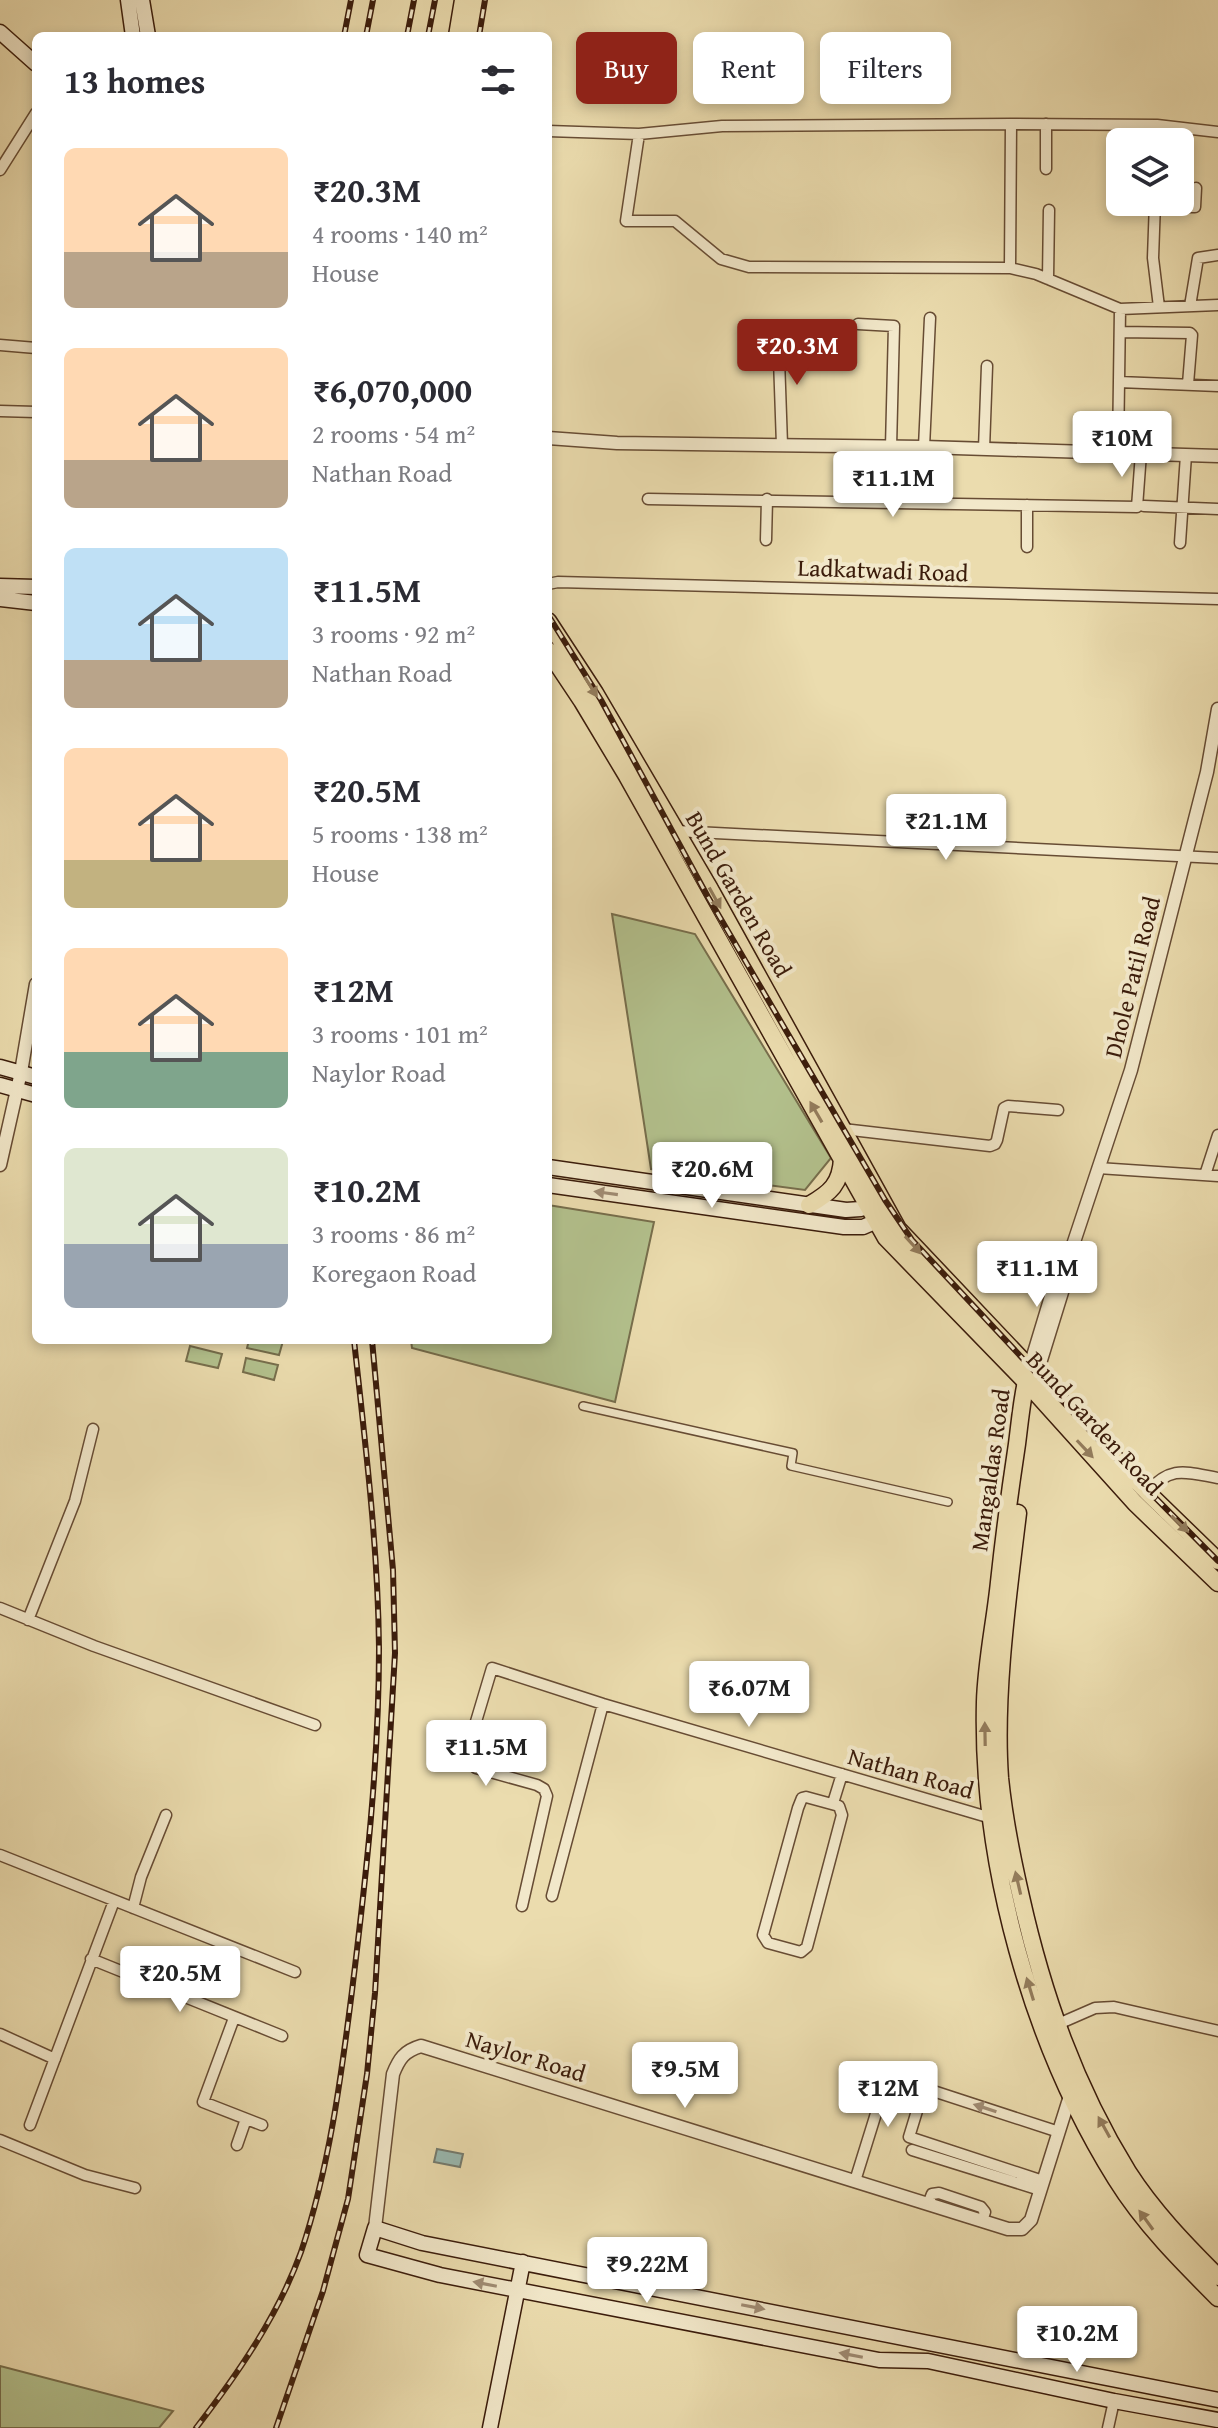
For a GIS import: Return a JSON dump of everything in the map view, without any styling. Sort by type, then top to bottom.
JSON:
[{"type":"main road","points":[[128,0],[132,32]]},
{"type":"main road","points":[[142,0],[147,32]]},
{"type":"main road","points":[[458,32],[463,0]]},
{"type":"main road","points":[[472,32],[477,0]]},
{"type":"main road","points":[[0,32],[32,60]]},
{"type":"main road","points":[[0,586],[32,587]]},
{"type":"main road","points":[[0,599],[32,603]]},
{"type":"main road","name":"Bund Garden Road","points":[[552,627],[595,693],[676,831],[883,1218],[898,1229],[1032,1378],[1135,1503],[1218,1583]]},
{"type":"main road","name":"Bund Garden Road","points":[[552,656],[627,776],[836,1133],[842,1158],[873,1200]]},
{"type":"main road","points":[[0,1067],[29,1075]]},
{"type":"main road","points":[[0,1085],[32,1094]]},
{"type":"main road","points":[[809,1205],[836,1185],[841,1174],[842,1158]]},
{"type":"main road","points":[[552,1168],[846,1210],[861,1209],[873,1200]]},
{"type":"main road","points":[[552,1186],[844,1227],[863,1227],[883,1218]]},
{"type":"main road","name":"Bund Garden Road","points":[[1032,1378],[1218,1561]]},
{"type":"main road","name":"Mangaldas Road","points":[[1032,1378],[999,1699],[997,1858],[1018,1948],[1040,2021],[1116,2181],[1159,2238],[1218,2298]]},
{"type":"main road","name":"Mangaldas Road","points":[[999,1816],[1012,1856],[1032,1944],[1076,2092],[1170,2229],[1218,2277]]},
{"type":"main road","points":[[1218,2400],[422,2243],[375,2228],[367,2255],[415,2270],[517,2290],[879,2360],[928,2361],[1218,2420]]},
{"type":"main road","points":[[490,2428],[523,2262]]},
{"type":"street","points":[[0,170],[32,119]]},
{"type":"street","points":[[1010,268],[1011,124]]},
{"type":"street","points":[[1046,124],[1046,169]]},
{"type":"street","points":[[552,131],[639,134],[722,126],[1046,124],[1157,125],[1218,132]]},
{"type":"street","points":[[639,134],[626,221],[675,221],[721,259],[749,267],[1010,268],[1048,279],[1120,309],[1218,305]]},
{"type":"street","points":[[1194,207],[1196,188]]},
{"type":"street","points":[[1048,279],[1049,210]]},
{"type":"street","points":[[1155,216],[1153,258],[1159,307]]},
{"type":"street","points":[[1190,306],[1198,258],[1218,255]]},
{"type":"street","points":[[1118,452],[1120,309]]},
{"type":"street","points":[[924,447],[930,318]]},
{"type":"street","points":[[858,324],[894,326],[891,447]]},
{"type":"street","points":[[778,330],[782,445]]},
{"type":"street","points":[[1120,332],[1190,333],[1188,384]]},
{"type":"street","points":[[0,345],[32,348]]},
{"type":"street","points":[[984,449],[987,366]]},
{"type":"street","points":[[1119,382],[1218,386]]},
{"type":"street","points":[[0,411],[32,412]]},
{"type":"street","points":[[552,438],[617,443],[924,447],[1218,456]]},
{"type":"street","points":[[648,499],[1137,507],[1141,453]]},
{"type":"street","points":[[1180,543],[1186,455]]},
{"type":"street","points":[[766,540],[767,499]]},
{"type":"street","points":[[1027,505],[1027,547]]},
{"type":"street","points":[[1144,506],[1218,509]]},
{"type":"street","name":"Ladkatwadi Road","points":[[552,584],[665,584],[1218,599]]},
{"type":"street","name":"Dhole Patil Road","points":[[1071,1251],[1131,1070],[1207,772],[1218,709]]},
{"type":"street","points":[[676,831],[1218,858]]},
{"type":"street","points":[[0,1165],[17,1090],[29,1075],[32,1036]]},
{"type":"street","points":[[836,1133],[990,1146],[997,1140],[1004,1108],[1058,1110]]},
{"type":"street","points":[[1205,1175],[1218,1135]]},
{"type":"street","points":[[1098,1168],[1218,1176]]},
{"type":"street","name":"Mangaldas Road","points":[[1032,1378],[1062,1260],[1071,1251]]},
{"type":"street","points":[[583,1406],[793,1453],[791,1466],[948,1502]]},
{"type":"street","points":[[28,1620],[75,1501],[93,1429]]},
{"type":"street","points":[[1147,1492],[1166,1474],[1176,1471],[1218,1478]]},
{"type":"street","points":[[0,1608],[94,1646],[315,1725]]},
{"type":"street","name":"Nathan Road","points":[[522,1906],[547,1796],[544,1789],[537,1785],[476,1768],[470,1763],[469,1745],[492,1668],[842,1774],[999,1816]]},
{"type":"street","points":[[552,1896],[603,1704]]},
{"type":"street","points":[[833,1803],[842,1774]]},
{"type":"street","points":[[802,1798],[833,1803],[842,1811],[842,1820],[807,1947],[801,1952],[768,1943],[763,1935],[802,1798]]},
{"type":"street","points":[[133,1908],[166,1815]]},
{"type":"street","points":[[0,1855],[295,1972]]},
{"type":"street","points":[[30,2125],[114,1901]]},
{"type":"street","points":[[91,1959],[282,2036]]},
{"type":"street","points":[[1056,2025],[1095,2008],[1114,2007],[1218,2031]]},
{"type":"street","points":[[234,2018],[203,2102],[262,2125]]},
{"type":"street","points":[[0,2034],[55,2059]]},
{"type":"street","name":"Naylor Road","points":[[375,2228],[393,2074],[400,2058],[410,2049],[421,2046],[1008,2229],[1022,2229],[1031,2220],[1059,2132],[1076,2092]]},
{"type":"street","points":[[855,2181],[888,2075]]},
{"type":"street","points":[[1042,2185],[909,2137],[924,2088],[1059,2132]]},
{"type":"street","points":[[237,2145],[246,2119]]},
{"type":"street","points":[[0,2140],[85,2175],[135,2188]]},
{"type":"street","points":[[912,2150],[1042,2185]]},
{"type":"street","points":[[1108,2428],[1114,2401]]},
{"type":"green space","points":[[612,914],[695,934],[831,1158],[805,1190],[651,1169]]},
{"type":"green space","points":[[552,1206],[654,1222],[615,1402],[412,1348],[412,1344],[552,1344]]},
{"type":"green space","points":[[248,1344],[282,1344],[279,1355],[247,1348]]},
{"type":"green space","points":[[190,1346],[222,1354],[218,1368],[186,1361]]},
{"type":"green space","points":[[246,1358],[278,1365],[274,1380],[243,1372]]},
{"type":"green space","points":[[0,2366],[173,2411],[159,2428],[0,2428]]},
{"type":"water","points":[[437,2149],[463,2154],[460,2167],[434,2162]]},
{"type":"railway","points":[[345,32],[351,0]]},
{"type":"railway","points":[[367,32],[373,0]]},
{"type":"railway","points":[[408,32],[414,0]]},
{"type":"railway","points":[[429,32],[435,0]]},
{"type":"railway","points":[[480,32],[485,0]]},
{"type":"railway","points":[[552,621],[601,700],[708,897],[885,1200],[912,1240],[1111,1453],[1218,1561]]},
{"type":"railway","points":[[196,2428],[255,2344],[292,2276],[311,2221],[327,2156],[343,2057],[367,1863],[379,1648],[374,1532],[354,1344]]},
{"type":"railway","points":[[276,2428],[323,2291],[348,2199],[367,2074],[375,1993],[395,1653],[393,1570],[372,1344]]}]
